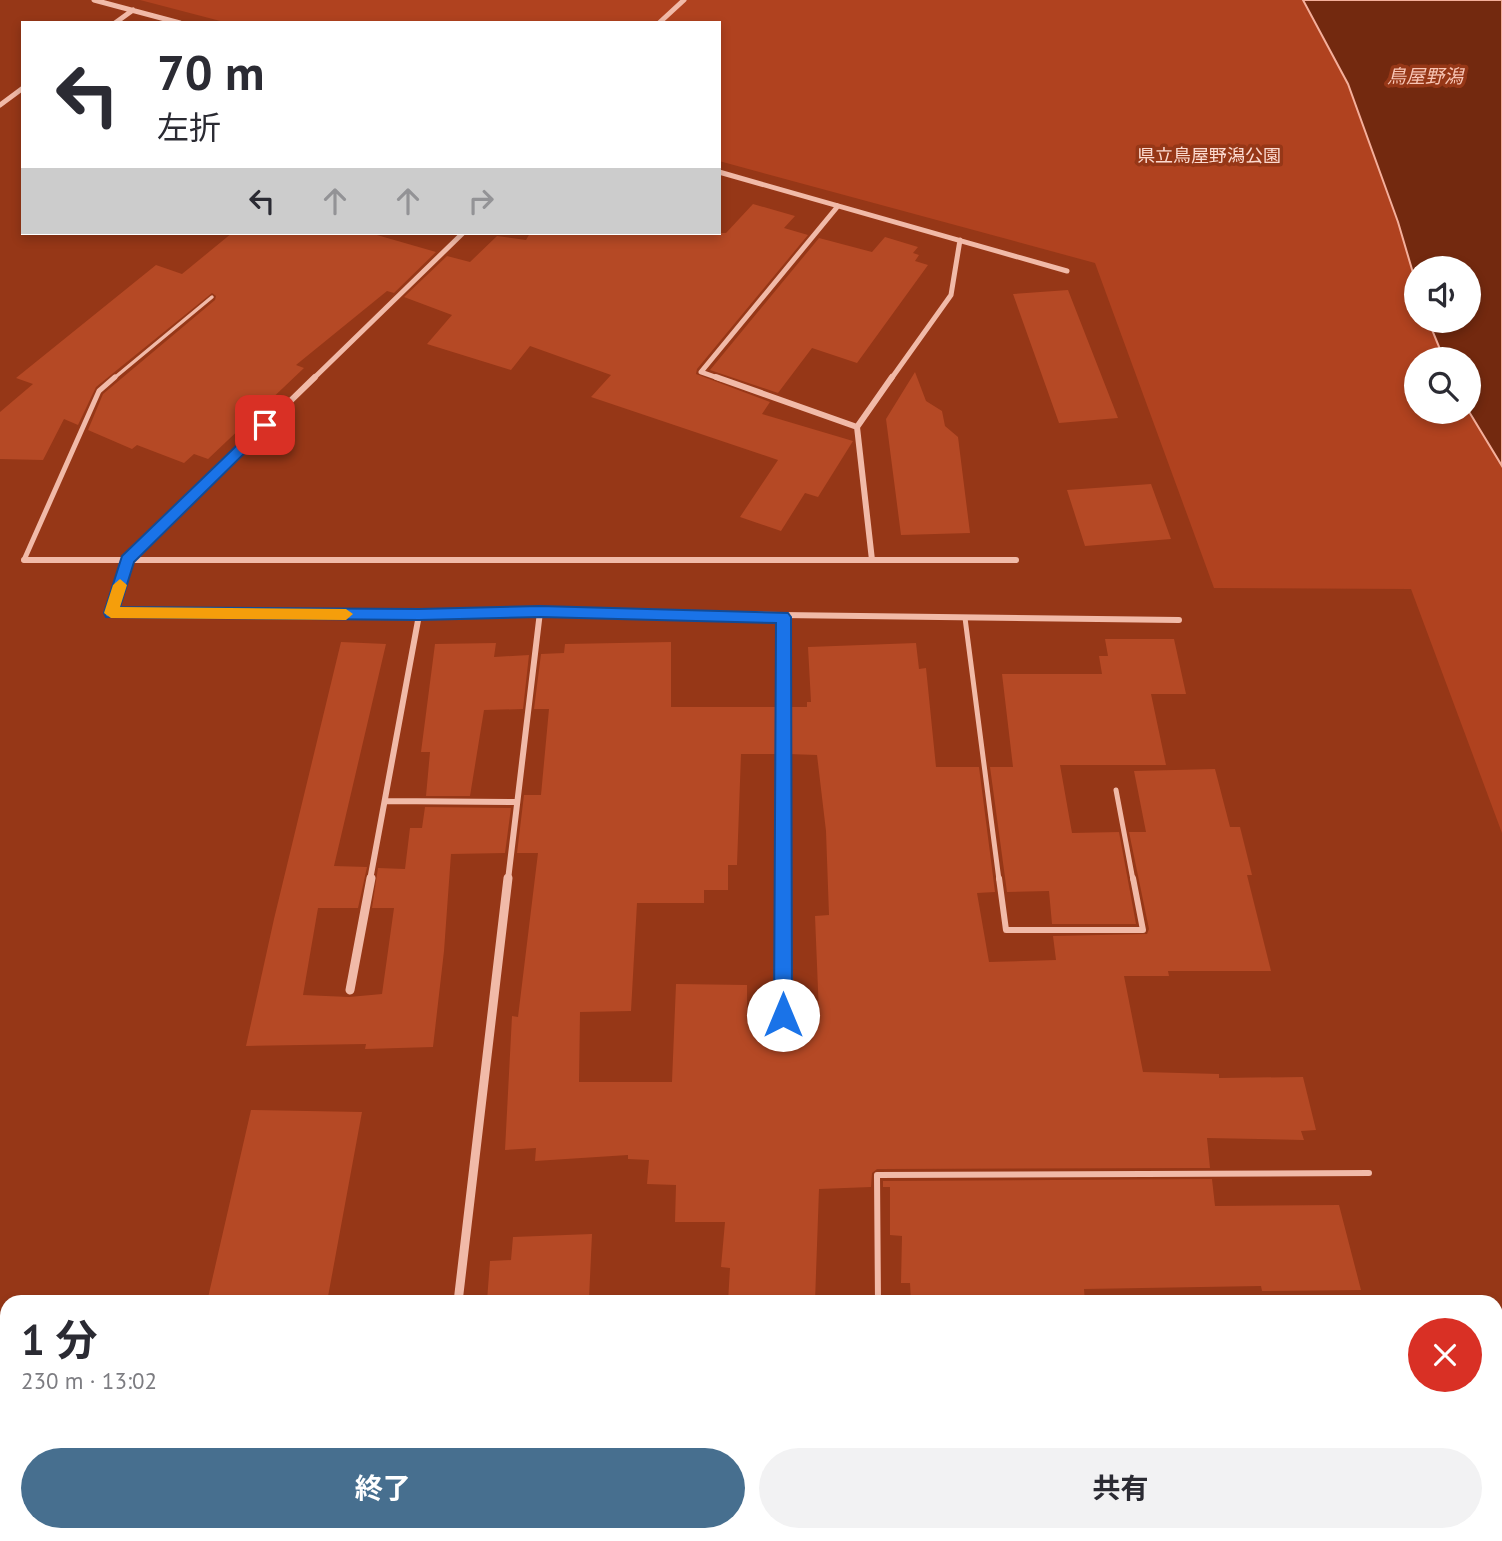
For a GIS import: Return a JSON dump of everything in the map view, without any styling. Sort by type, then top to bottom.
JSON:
[{"type":"street","points":[[94,0],[173,21]]},
{"type":"street","points":[[661,21],[684,0]]},
{"type":"street","points":[[119,21],[133,10]]},
{"type":"street","points":[[0,104],[21,89]]},
{"type":"street","points":[[721,173],[1067,271]]},
{"type":"street","points":[[838,206],[701,372],[857,427]]},
{"type":"street","points":[[461,235],[127,560],[111,613],[419,615],[540,612],[1178,620]]},
{"type":"street","points":[[872,560],[857,427],[951,295],[960,240]]},
{"type":"street","points":[[24,560],[1016,560]]},
{"type":"street","points":[[459,1295],[540,612]]},
{"type":"street","points":[[350,990],[419,615]]},
{"type":"street","points":[[385,801],[517,802]]},
{"type":"lane","points":[[24,560],[99,391],[212,297]]},
{"type":"lane","points":[[783,617],[783,1015]]},
{"type":"lane","points":[[965,618],[1006,930],[1143,930],[1116,790]]},
{"type":"lane","points":[[878,1295],[877,1175],[1368,1173]]},
{"type":"green space","name":"県立鳥屋野潟公園","points":[[140,0],[1303,0],[1348,84],[1398,222],[1408,256],[1404,256],[1404,333],[1433,333],[1439,347],[1404,347],[1404,424],[1476,424],[1502,466],[1502,833],[1411,589],[1214,588],[1095,263],[721,162],[721,21],[220,21]]},
{"type":"water","name":"鳥屋野潟","points":[[1303,0],[1502,0],[1502,466],[1476,424],[1481,424],[1481,347],[1439,347],[1433,333],[1481,333],[1481,256],[1408,256],[1348,84]]},
{"type":"building","points":[[753,204],[795,216],[784,228],[808,235],[697,369],[696,374],[770,402],[762,414],[853,441],[818,497],[805,493],[781,531],[740,517],[778,460],[591,397],[611,375],[530,346],[511,370],[427,344],[452,315],[404,297],[447,256],[470,262],[497,236],[526,240],[529,235],[726,233]]},
{"type":"building","points":[[230,235],[377,235],[436,252],[394,293],[387,291],[296,365],[304,368],[208,459],[194,454],[184,463],[137,445],[132,449],[88,430],[103,394],[215,300],[216,296],[212,293],[96,387],[78,425],[64,419],[43,460],[0,459],[0,412],[33,384],[16,378],[156,265],[182,274]]},
{"type":"building","points":[[885,237],[918,247],[913,253],[919,255],[915,261],[928,265],[857,363],[812,348],[778,393],[710,370],[819,238],[872,252]]},
{"type":"building","points":[[1068,290],[1118,418],[1059,423],[1013,294]]},
{"type":"building","points":[[915,372],[926,401],[942,411],[945,426],[958,437],[970,533],[901,535],[886,419]]},
{"type":"building","points":[[1151,484],[1171,539],[1085,546],[1067,490]]},
{"type":"building","points":[[1105,639],[1174,639],[1186,694],[1151,694],[1166,765],[1060,765],[1072,833],[1119,832],[1136,924],[1052,924],[1049,891],[1007,892],[990,767],[1013,767],[1002,674],[1102,674],[1099,656],[1108,656]]},
{"type":"building","points":[[341,642],[386,644],[334,866],[367,867],[358,908],[318,908],[303,995],[349,997],[382,994],[394,908],[372,908],[378,868],[405,869],[410,828],[422,828],[425,807],[511,808],[505,853],[451,854],[433,1047],[365,1049],[366,1044],[246,1046]]},
{"type":"building","points":[[671,642],[671,707],[778,707],[778,754],[741,754],[737,865],[728,865],[728,890],[704,890],[704,903],[637,903],[631,1011],[580,1012],[579,1082],[672,1082],[676,984],[747,985],[747,1017],[778,1016],[784,1021],[789,1016],[819,1014],[815,916],[829,915],[826,831],[817,755],[788,754],[788,707],[807,707],[807,702],[811,702],[808,647],[916,643],[919,669],[926,668],[936,767],[979,767],[995,892],[977,893],[989,962],[1056,960],[1053,936],[1147,934],[1149,929],[1129,832],[1146,832],[1134,771],[1215,769],[1230,827],[1240,827],[1252,875],[1247,875],[1271,971],[1168,971],[1169,976],[1124,976],[1143,1072],[1219,1074],[1219,1078],[1303,1077],[1316,1130],[1301,1131],[1304,1140],[1207,1138],[1210,1168],[877,1169],[872,1173],[871,1187],[819,1189],[815,1295],[728,1295],[730,1268],[721,1267],[725,1222],[675,1222],[676,1185],[647,1184],[649,1160],[628,1159],[628,1155],[535,1161],[536,1148],[505,1150],[512,1016],[518,1017],[538,853],[517,853],[524,795],[541,795],[549,709],[534,709],[541,654],[564,653],[565,644]]},
{"type":"building","points":[[496,643],[494,657],[529,655],[523,709],[484,710],[470,796],[426,796],[430,752],[421,752],[435,644]]},
{"type":"building","points":[[251,1110],[362,1112],[328,1295],[209,1295]]},
{"type":"building","points":[[1212,1179],[1215,1206],[1339,1205],[1361,1290],[1262,1291],[1261,1286],[1084,1289],[1084,1295],[911,1295],[910,1283],[901,1283],[902,1236],[890,1235],[890,1187],[883,1187],[883,1181]]},
{"type":"building","points":[[592,1234],[589,1295],[487,1295],[490,1261],[511,1260],[513,1237]]},
{"type":"slow traffic","points":[[120,585],[111,613],[346,614]]},
{"type":"route","points":[[265,425],[127,560],[111,613],[419,615],[540,612],[783,617],[783,1015]]}]
